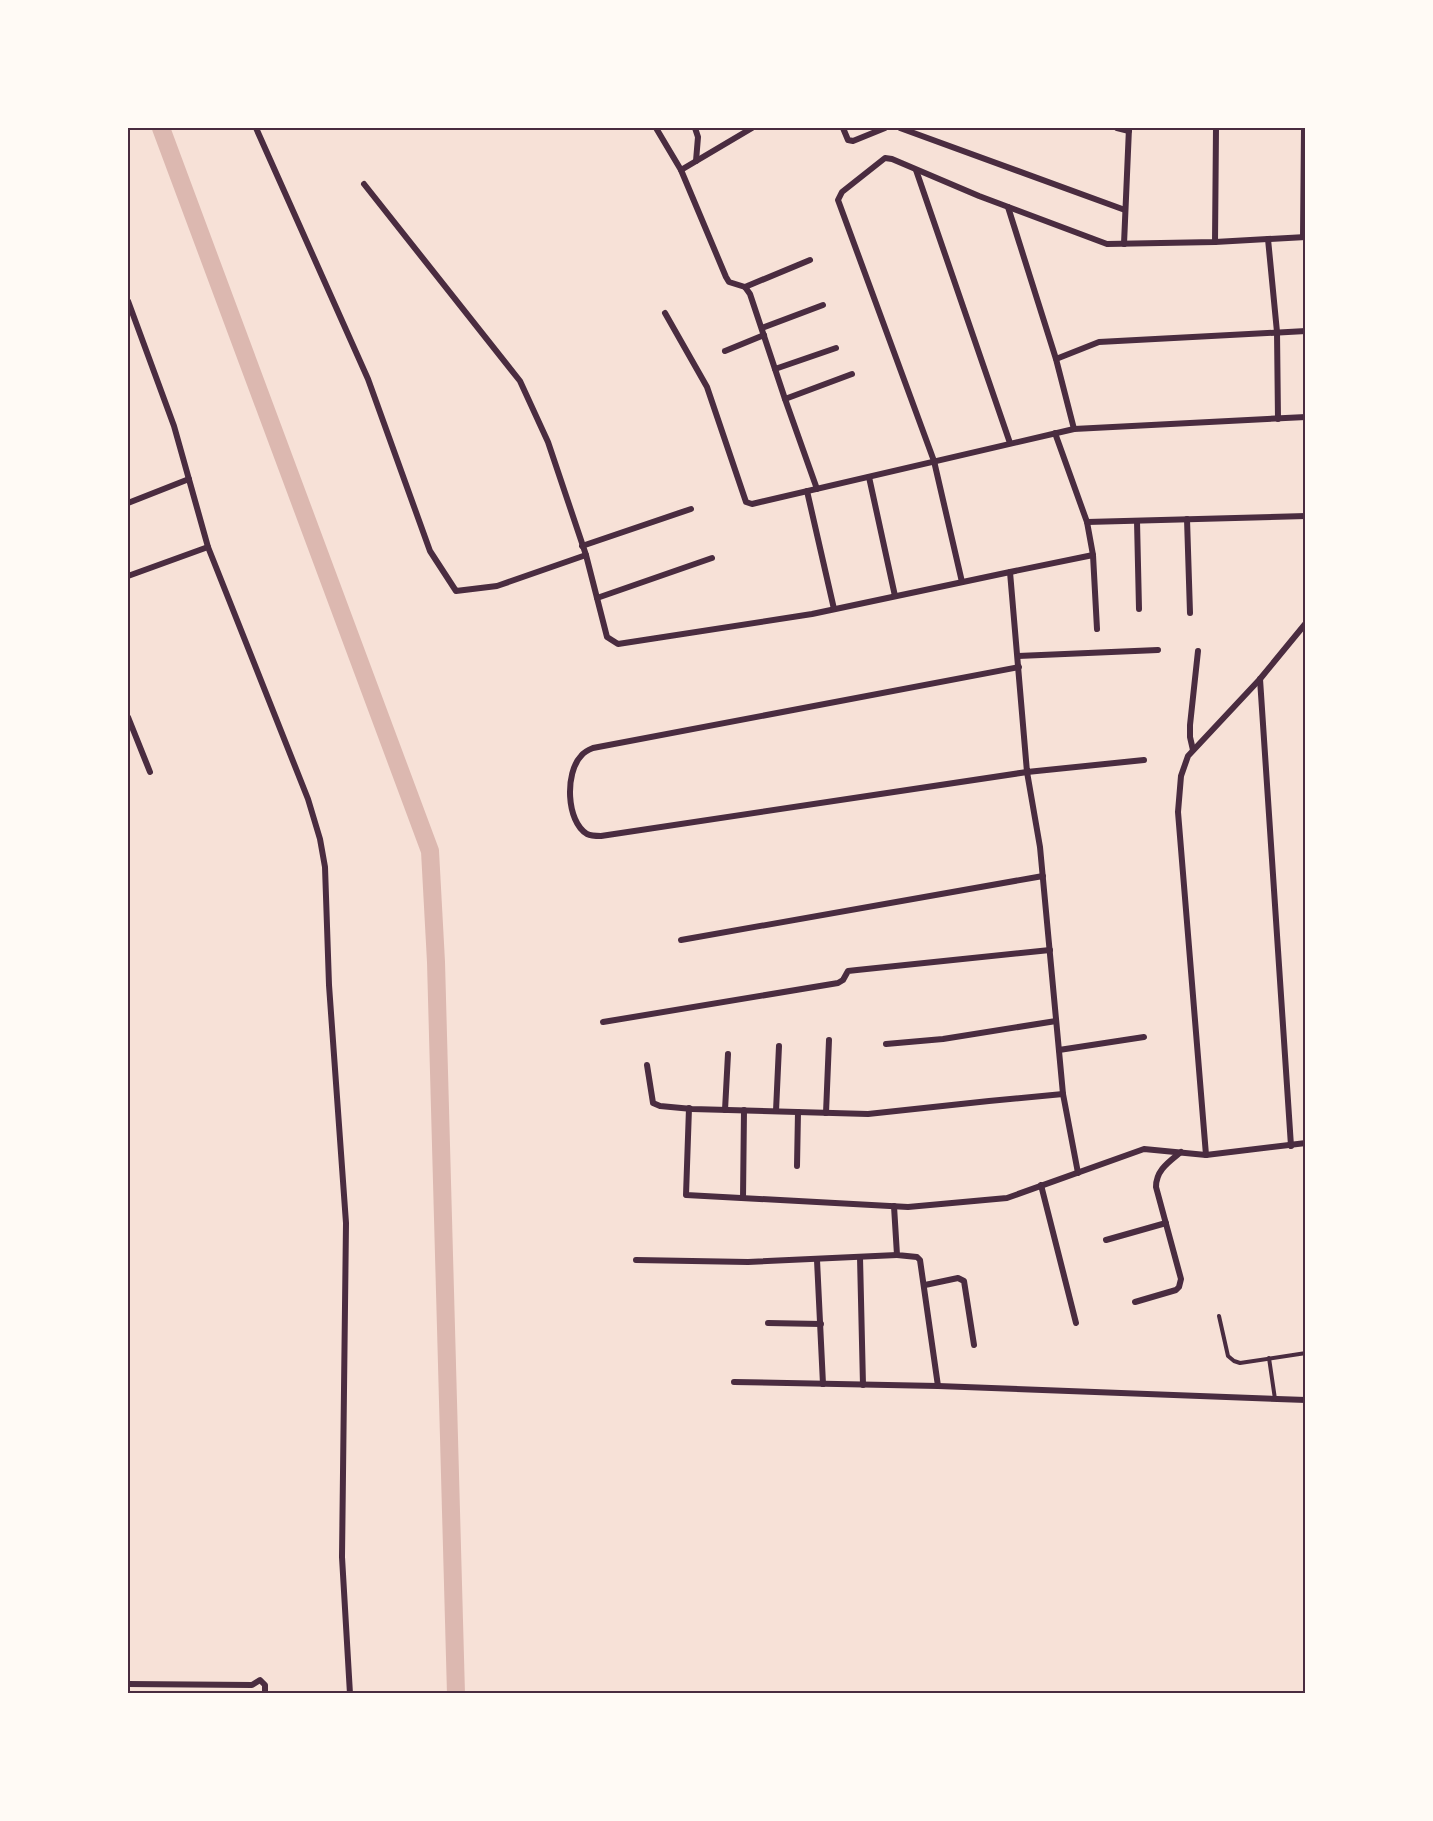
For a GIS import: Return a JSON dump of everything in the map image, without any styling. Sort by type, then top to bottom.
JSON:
[{"type":"street","points":[[256,128],[368,378],[430,551],[456,591],[497,586],[586,555]]},
{"type":"street","points":[[656,128],[681,170],[726,278],[729,282],[745,287],[750,294],[817,489]]},
{"type":"street","points":[[695,128],[698,137],[696,161]]},
{"type":"street","points":[[681,170],[752,128]]},
{"type":"street","points":[[843,128],[848,140],[853,141],[885,128]]},
{"type":"street","points":[[900,128],[1125,210]]},
{"type":"street","points":[[1117,128],[1129,129],[1124,244]]},
{"type":"street","points":[[1215,242],[1216,128]]},
{"type":"street","points":[[962,582],[934,461],[838,200],[842,192],[885,158],[1107,244],[1215,242],[1304,237],[1304,128]]},
{"type":"street","points":[[916,171],[1010,443]]},
{"type":"street","points":[[364,184],[520,381],[548,442],[586,555],[607,637],[618,644],[834,609],[1093,555]]},
{"type":"street","points":[[1008,207],[1056,359],[1074,429]]},
{"type":"street","points":[[1268,238],[1276,332],[1278,418]]},
{"type":"street","points":[[745,287],[810,260]]},
{"type":"street","points":[[128,301],[174,426],[208,548],[308,799],[326,867],[329,984],[346,1223],[342,1557],[350,1694]]},
{"type":"street","points":[[725,351],[823,304]]},
{"type":"street","points":[[665,314],[707,387],[746,502],[752,504],[1074,429],[1305,417]]},
{"type":"street","points":[[1056,359],[1099,342],[1305,331]]},
{"type":"street","points":[[775,369],[836,348]]},
{"type":"street","points":[[785,399],[852,374]]},
{"type":"street","points":[[1055,433],[1087,522],[1093,555],[1097,629]]},
{"type":"street","points":[[869,477],[895,596]]},
{"type":"street","points":[[128,503],[189,479]]},
{"type":"street","points":[[807,491],[834,609]]},
{"type":"street","points":[[582,546],[690,509]]},
{"type":"street","points":[[1087,522],[1305,516]]},
{"type":"street","points":[[1187,519],[1190,613]]},
{"type":"street","points":[[1137,520],[1139,609]]},
{"type":"street","points":[[128,576],[208,548]]},
{"type":"street","points":[[597,598],[712,558]]},
{"type":"street","points":[[1010,572],[1027,772],[1040,846],[1063,1094],[1077,1173]]},
{"type":"street","points":[[1206,1155],[1178,812],[1181,776],[1188,756],[1260,679],[1303,629],[1305,623]]},
{"type":"street","points":[[1018,656],[1158,650]]},
{"type":"street","points":[[1193,750],[1190,731],[1198,651]]},
{"type":"street","points":[[1019,667],[593,748],[585,752],[576,763],[570,781],[573,812],[586,833],[601,836],[1027,772],[1144,760]]},
{"type":"street","points":[[1260,679],[1291,1146]]},
{"type":"street","points":[[128,717],[150,772]]},
{"type":"street","points":[[681,940],[1043,876]]},
{"type":"street","points":[[603,1022],[838,983],[843,980],[848,971],[1050,950]]},
{"type":"street","points":[[886,1044],[943,1039],[1056,1021]]},
{"type":"street","points":[[1059,1050],[1144,1037]]},
{"type":"street","points":[[826,1113],[829,1040]]},
{"type":"street","points":[[776,1111],[779,1046]]},
{"type":"street","points":[[725,1110],[728,1054]]},
{"type":"street","points":[[647,1065],[653,1103],[660,1106],[688,1108],[881,1114],[1063,1094]]},
{"type":"street","points":[[688,1108],[686,1195],[908,1207],[1007,1198],[1144,1149],[1206,1155],[1305,1143]]},
{"type":"street","points":[[743,1198],[744,1110]]},
{"type":"street","points":[[797,1166],[798,1112]]},
{"type":"street","points":[[1135,1302],[1176,1290],[1181,1283],[1156,1187],[1156,1179],[1164,1167],[1181,1152]]},
{"type":"street","points":[[1041,1185],[1076,1323]]},
{"type":"street","points":[[894,1206],[897,1255]]},
{"type":"street","points":[[1106,1240],[1166,1223]]},
{"type":"street","points":[[636,1260],[747,1262],[897,1255],[917,1257],[920,1260],[925,1285],[938,1386]]},
{"type":"street","points":[[860,1257],[863,1385]]},
{"type":"street","points":[[817,1260],[823,1384]]},
{"type":"street","points":[[925,1285],[958,1278],[964,1281],[974,1345]]},
{"type":"street","points":[[768,1323],[821,1324]]},
{"type":"street","points":[[734,1382],[938,1386],[1305,1400]]},
{"type":"street","points":[[128,1684],[252,1685],[260,1680],[265,1685],[265,1694]]},
{"type":"lane","points":[[1219,1316],[1230,1359],[1240,1363],[1305,1353]]},
{"type":"lane","points":[[1269,1358],[1275,1399]]},
{"type":"waterway","points":[[161,128],[430,851],[436,962],[456,1694]]}]
